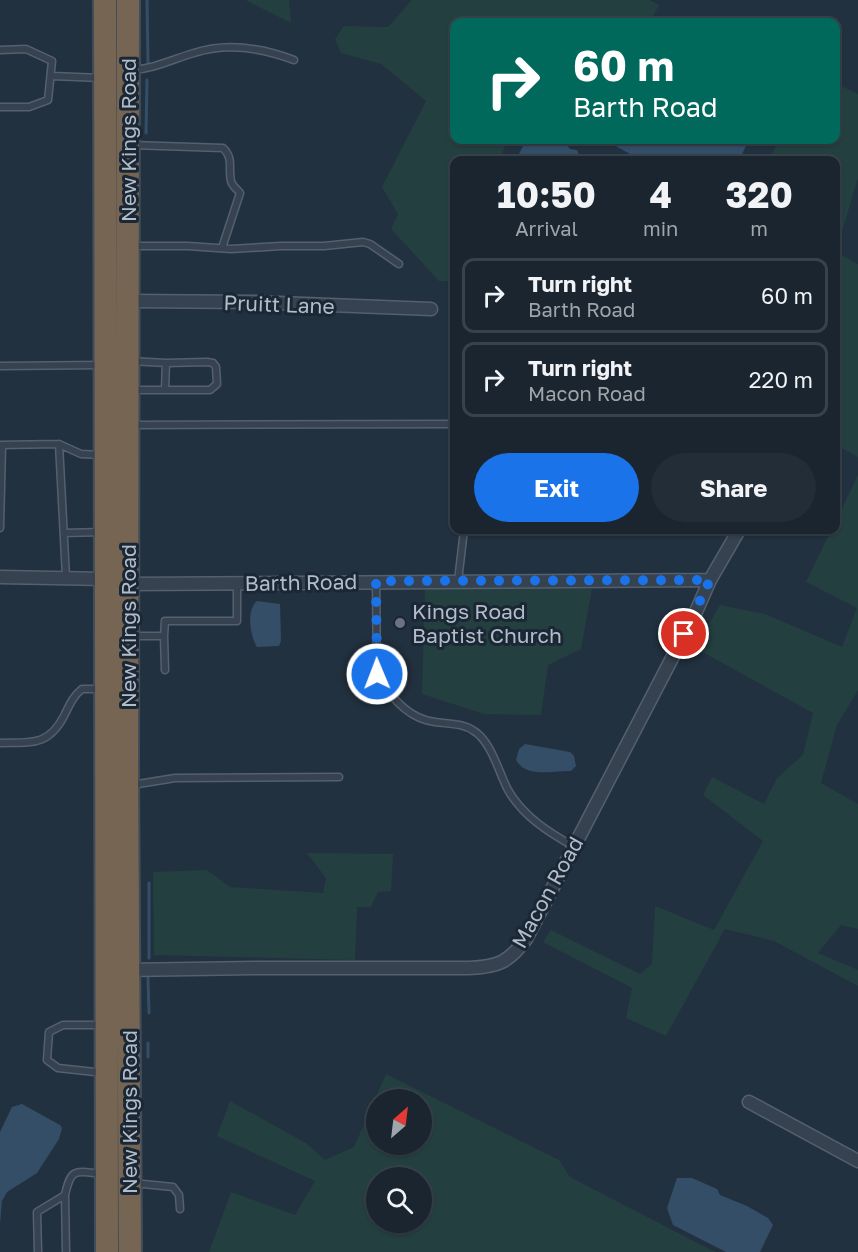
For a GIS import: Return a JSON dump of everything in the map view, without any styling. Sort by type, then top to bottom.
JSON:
[{"type":"highway","name":"New Kings Road","points":[[105,0],[106,689],[117,970],[130,1179],[130,1252]]},
{"type":"highway","name":"New Kings Road","points":[[107,1252],[106,1025],[117,970],[128,786],[128,0]]},
{"type":"highway","points":[[107,1062],[118,1112],[119,1159],[121,1167],[130,1179]]},
{"type":"highway","points":[[107,1175],[114,1179],[118,1186],[118,1252]]},
{"type":"street","points":[[105,181],[129,180]]},
{"type":"street","name":"Pruitt Lane","points":[[128,301],[254,302],[431,309]]},
{"type":"street","name":"Macon Road","points":[[117,970],[469,968],[496,965],[505,961],[526,939],[710,580],[737,534]]},
{"type":"street","name":"Barth Road","points":[[0,577],[106,579],[129,584],[710,580]]},
{"type":"street","points":[[748,1102],[858,1161]]},
{"type":"lane","points":[[128,71],[148,69],[197,52],[218,48],[257,49],[294,60]]},
{"type":"lane","points":[[0,50],[26,49],[52,61],[48,100],[29,107],[0,107]]},
{"type":"lane","points":[[52,76],[105,78]]},
{"type":"lane","points":[[129,145],[223,148],[227,152],[230,157],[231,182],[240,193],[222,248]]},
{"type":"lane","points":[[129,246],[222,248],[324,246],[363,242],[370,244],[399,264]]},
{"type":"lane","points":[[129,361],[213,363],[216,367],[217,384],[210,390],[129,390]]},
{"type":"lane","points":[[165,389],[166,363]]},
{"type":"lane","points":[[0,366],[105,365]]},
{"type":"lane","points":[[129,425],[450,424]]},
{"type":"lane","points":[[0,528],[1,445],[59,444],[81,454],[106,455]]},
{"type":"lane","points":[[59,444],[66,577]]},
{"type":"lane","points":[[64,533],[106,532]]},
{"type":"lane","points":[[458,581],[464,534]]},
{"type":"lane","points":[[376,581],[377,674],[391,695],[402,707],[418,717],[475,731],[483,739],[508,791],[519,806],[550,833],[573,846]]},
{"type":"lane","points":[[165,670],[165,621],[237,621],[237,583]]},
{"type":"lane","points":[[129,636],[164,636]]},
{"type":"lane","points":[[0,743],[39,742],[48,738],[62,720],[75,695],[82,689],[106,689]]},
{"type":"lane","points":[[128,786],[175,778],[339,777]]},
{"type":"lane","points":[[106,1025],[63,1025],[49,1032],[47,1060],[58,1068],[107,1062]]},
{"type":"lane","points":[[63,1248],[62,1232],[68,1179],[80,1172],[107,1175]]},
{"type":"lane","points":[[130,1179],[172,1187],[179,1195],[180,1209]]},
{"type":"lane","points":[[38,1249],[41,1232],[37,1212],[65,1196]]},
{"type":"lane","points":[[38,1249],[45,1246]]},
{"type":"green space","points":[[289,0],[291,23],[247,1]]},
{"type":"green space","points":[[412,0],[649,0],[659,5],[652,18],[450,18],[450,144],[506,144],[501,156],[450,156],[450,281],[439,281],[391,229],[398,214],[382,187],[426,101],[381,64],[341,53],[335,39],[344,26],[388,27]]},
{"type":"green space","points":[[840,83],[858,94],[858,178],[840,239],[840,156],[771,156],[777,144],[840,144]]},
{"type":"green space","points":[[840,254],[858,264],[858,457],[840,447]]},
{"type":"green space","points":[[858,475],[858,690],[837,725],[821,783],[858,804],[858,929],[841,925],[818,953],[858,970],[858,986],[774,941],[725,929],[666,1036],[626,1018],[632,988],[543,942],[551,930],[640,974],[652,964],[655,906],[714,930],[763,841],[703,795],[712,777],[764,804],[777,778],[803,755],[813,713],[695,648],[720,605],[765,614],[842,647],[857,608],[806,582],[829,534],[840,534],[840,513]]},
{"type":"green space","points":[[425,586],[592,589],[581,649],[548,665],[541,715],[484,714],[422,694]]},
{"type":"green space","points":[[307,853],[393,854],[391,891],[378,892],[371,907],[357,907],[355,960],[154,955],[153,872],[207,870],[230,887],[323,893],[326,878]]},
{"type":"green space","points":[[386,1074],[416,1089],[379,1089]]},
{"type":"green space","points":[[432,1097],[559,1160],[570,1177],[715,1252],[209,1252],[231,1192],[295,1215],[315,1181],[217,1136],[230,1101],[306,1143],[325,1160],[354,1147],[366,1120],[366,1155],[432,1155]]},
{"type":"water","points":[[524,144],[566,144],[570,149],[577,150],[580,156],[518,156]]},
{"type":"water","points":[[612,144],[747,144],[741,156],[634,156]]},
{"type":"water","points":[[257,601],[280,604],[281,641],[279,646],[257,647],[251,630],[250,617],[251,610]]},
{"type":"water","points":[[525,744],[570,752],[574,756],[576,766],[571,771],[533,772],[527,770],[516,760],[519,749]]},
{"type":"water","points":[[22,1104],[62,1128],[59,1139],[37,1173],[7,1192],[2,1201],[0,1224],[0,1132],[12,1107]]},
{"type":"water","points":[[677,1178],[692,1178],[717,1189],[720,1195],[768,1218],[773,1225],[760,1252],[726,1252],[673,1225],[667,1208]]},
{"type":"waterway","points":[[147,0],[148,63]]},
{"type":"waterway","points":[[146,133],[147,80]]},
{"type":"waterway","points":[[149,883],[149,958]]},
{"type":"waterway","points":[[148,978],[149,1013]]},
{"type":"waterway","points":[[148,1043],[148,1057]]},
{"type":"place","name":"Kings Road Baptist Church","points":[[400,623]]},
{"type":"route","points":[[377,674],[376,581],[710,580],[684,634]]}]
